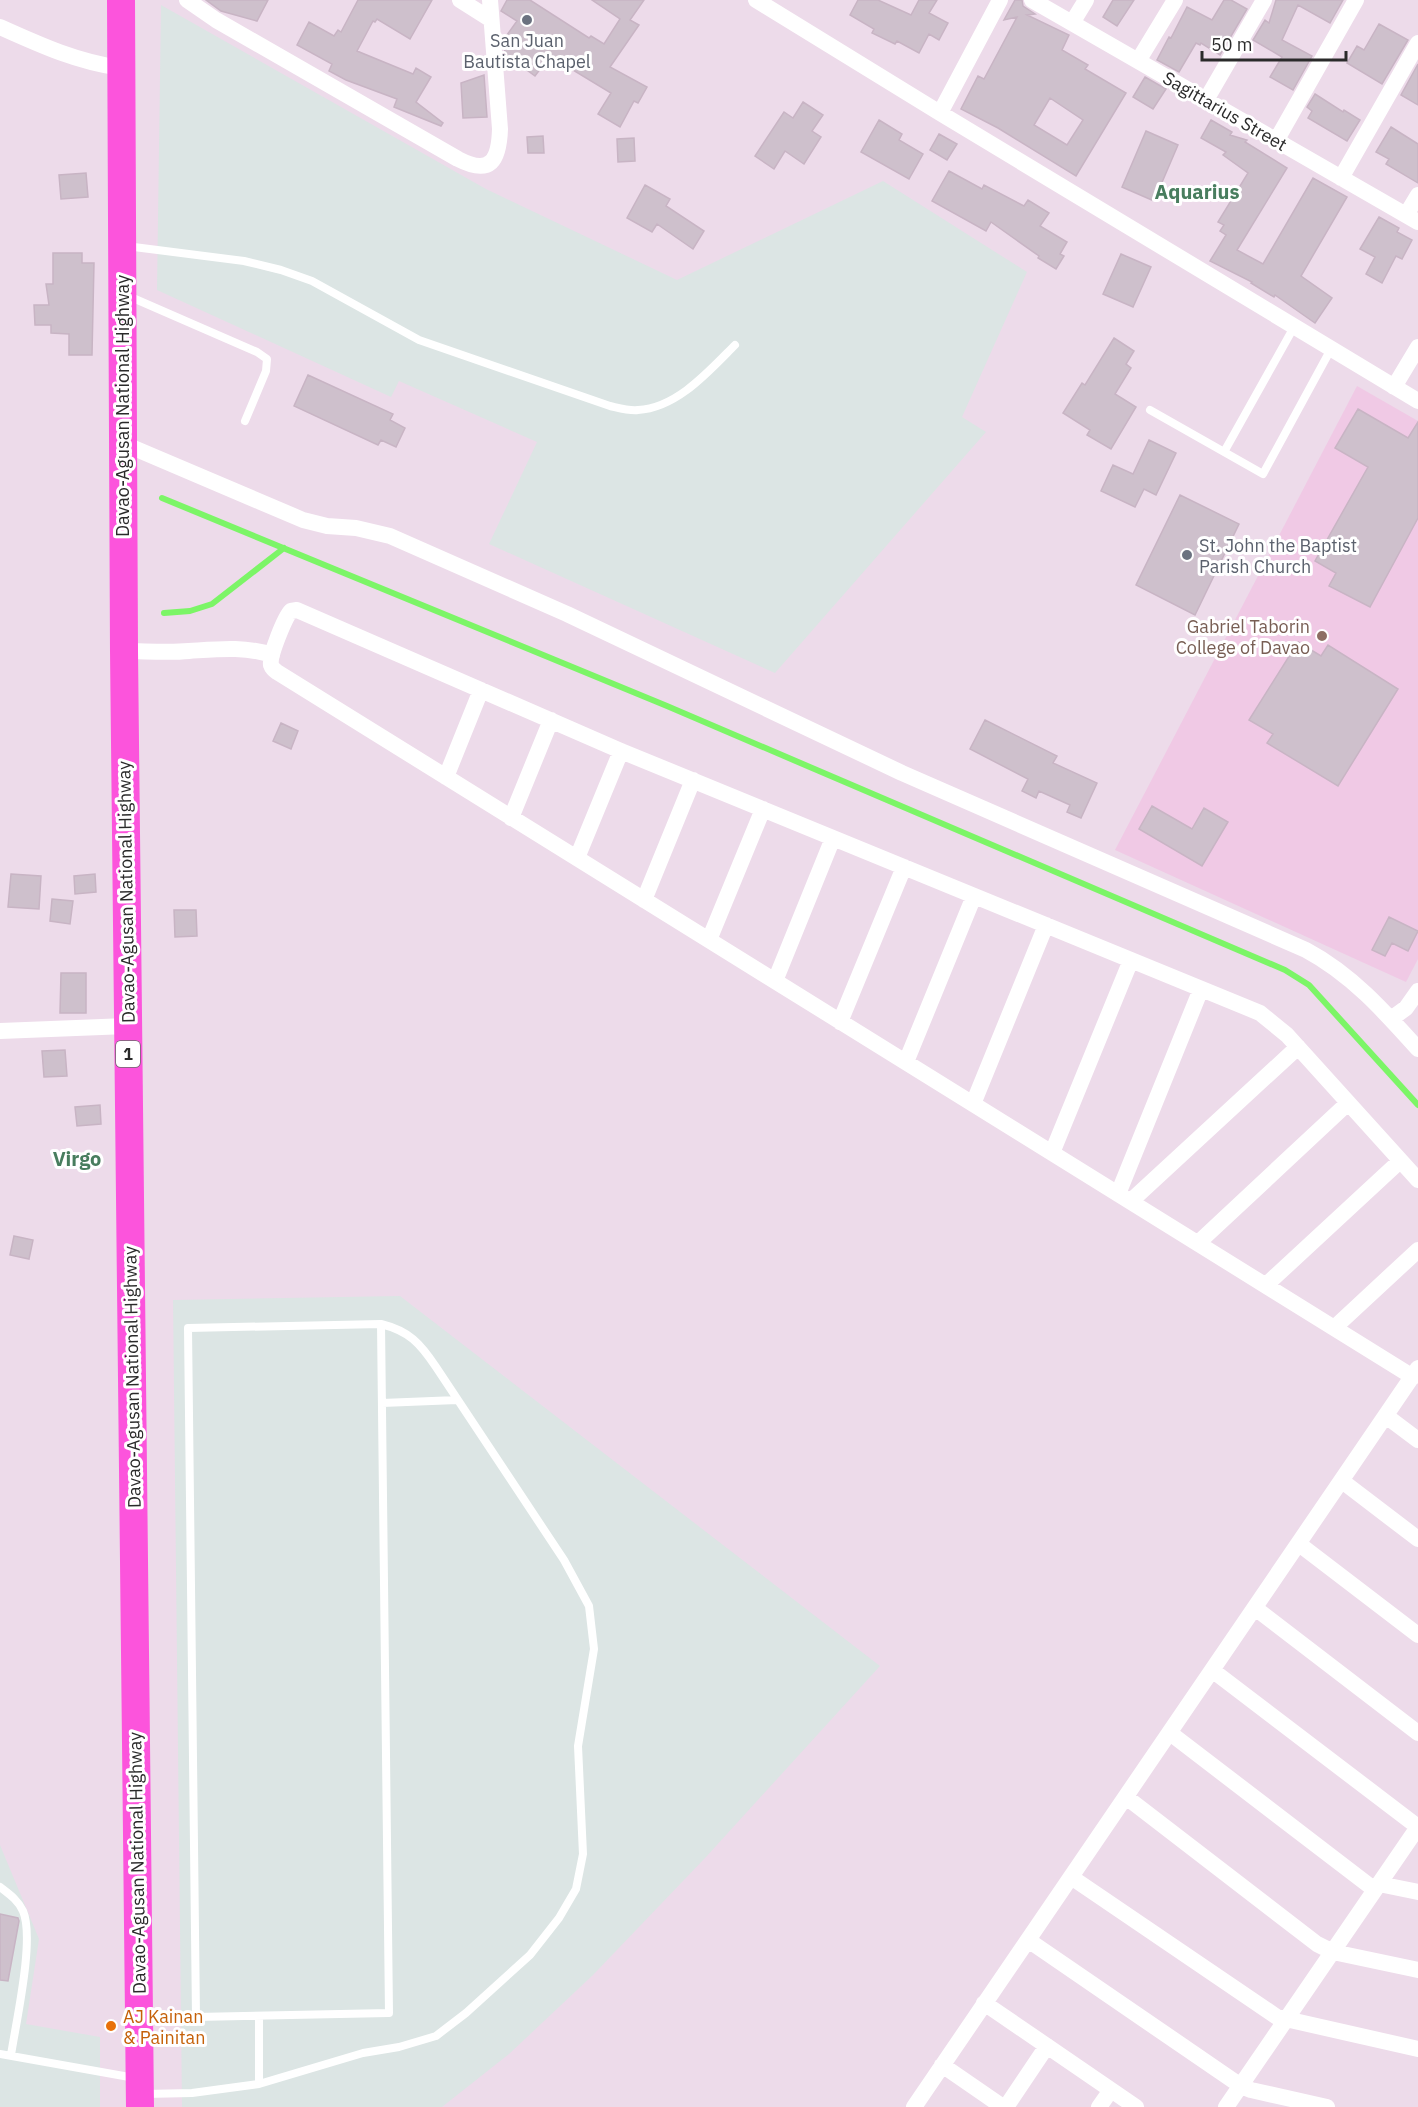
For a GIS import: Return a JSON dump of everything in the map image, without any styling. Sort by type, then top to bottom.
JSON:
[{"type":"highway","name":"Davao-Agusan National Highway","points":[[121,0],[127,1026],[140,2093]]},
{"type":"street","points":[[187,0],[204,13],[307,73],[470,166],[479,168],[488,166],[495,158],[499,146],[500,129],[490,0]]},
{"type":"street","points":[[460,0],[490,19]]},
{"type":"street","points":[[756,0],[1418,401]]},
{"type":"street","points":[[940,113],[1000,0]]},
{"type":"street","name":"Sagittarius Street","points":[[1032,0],[1412,218]]},
{"type":"street","points":[[1072,23],[1086,0]]},
{"type":"street","points":[[1138,61],[1175,0]]},
{"type":"street","points":[[1206,100],[1264,0]]},
{"type":"street","points":[[1276,141],[1356,0]]},
{"type":"street","points":[[0,27],[77,60],[121,68]]},
{"type":"street","points":[[1341,177],[1418,44]]},
{"type":"street","points":[[1412,218],[1418,195]]},
{"type":"street","points":[[1394,387],[1418,347]]},
{"type":"street","points":[[122,443],[303,520],[390,536],[567,614],[902,773],[1306,950],[1347,975],[1418,1049]]},
{"type":"street","points":[[914,2107],[1415,1372],[1334,1328],[277,672],[272,666],[272,656],[285,618],[291,611],[297,610],[621,751],[1260,1013],[1278,1026],[1298,1047],[1418,1180]]},
{"type":"street","points":[[124,651],[234,648],[260,651],[272,656]]},
{"type":"street","points":[[446,777],[482,690]]},
{"type":"street","points":[[511,818],[551,720]]},
{"type":"street","points":[[577,858],[621,751]]},
{"type":"street","points":[[644,900],[693,780]]},
{"type":"street","points":[[709,940],[763,809]]},
{"type":"street","points":[[775,981],[833,838]]},
{"type":"street","points":[[840,1022],[904,867]]},
{"type":"street","points":[[906,1062],[974,896]]},
{"type":"street","points":[[973,1104],[1046,925]]},
{"type":"street","points":[[1052,1153],[1131,960]]},
{"type":"street","points":[[1124,1198],[1201,989]]},
{"type":"street","points":[[1391,1019],[1406,1008],[1418,991]]},
{"type":"street","points":[[0,1031],[127,1026]]},
{"type":"street","points":[[1124,1198],[1298,1047]]},
{"type":"street","points":[[1198,1243],[1348,1103]]},
{"type":"street","points":[[1266,1285],[1400,1161]]},
{"type":"street","points":[[1334,1328],[1418,1250]]},
{"type":"street","points":[[1386,1416],[1418,1440]]},
{"type":"street","points":[[1342,1480],[1418,1539]]},
{"type":"street","points":[[1299,1544],[1418,1635]]},
{"type":"street","points":[[1255,1608],[1418,1733]]},
{"type":"street","points":[[1212,1670],[1418,1827],[1226,2107]]},
{"type":"street","points":[[1170,1732],[1377,1887],[1418,1892]]},
{"type":"street","points":[[1126,1797],[1317,1944],[1333,1952],[1418,1970]]},
{"type":"street","points":[[1071,1877],[1269,2013],[1286,2020],[1418,2049]]},
{"type":"street","points":[[1028,1940],[1241,2086],[1327,2107]]},
{"type":"street","points":[[984,2003],[1136,2107]]},
{"type":"street","points":[[942,2066],[1004,2107],[1047,2046]]},
{"type":"street","points":[[1100,2107],[1111,2090]]},
{"type":"lane","points":[[122,246],[244,261],[281,270],[312,281],[419,340],[610,406],[638,411],[670,402],[700,380],[735,345]]},
{"type":"lane","points":[[121,293],[257,352],[267,359],[266,371],[245,421]]},
{"type":"lane","points":[[1224,452],[1294,327]]},
{"type":"lane","points":[[1150,410],[1263,474],[1331,350]]},
{"type":"lane","points":[[0,2054],[11,2055],[140,2093],[192,2093],[259,2084],[363,2053],[399,2047],[436,2036],[466,2013],[530,1955],[560,1918],[576,1888],[583,1854],[579,1812],[578,1746],[594,1648],[589,1606],[564,1560],[421,1345],[398,1329],[381,1324],[188,1328],[196,2017],[389,2013],[381,1324]]},
{"type":"lane","points":[[382,1403],[457,1400]]},
{"type":"lane","points":[[0,1887],[22,1909],[28,1935],[11,2055]]},
{"type":"lane","points":[[259,2016],[259,2084]]},
{"type":"shaded area","points":[[161,5],[486,189],[677,280],[883,181],[1027,272],[962,417],[986,432],[775,673],[489,544],[537,442],[399,381],[391,397],[157,290]]},
{"type":"shaded area","name":"Gabriel Taborin College of Davao","points":[[1357,386],[1418,421],[1418,959],[1406,982],[1115,850]]},
{"type":"shaded area","points":[[400,1296],[880,1666],[706,1857],[593,1975],[509,2054],[442,2107],[182,2107],[173,1300]]},
{"type":"shaded area","points":[[0,1845],[39,1939],[26,2024],[100,2037],[100,2107],[0,2107]]},
{"type":"building","points":[[206,0],[268,0],[257,21],[221,11]]},
{"type":"building","points":[[358,0],[432,0],[410,39],[377,19],[373,21],[357,51],[413,74],[416,68],[431,77],[416,102],[443,123],[441,126],[394,107],[397,99],[346,80],[329,71],[332,64],[297,45],[309,22],[334,36],[338,30],[341,32]]},
{"type":"building","points":[[507,0],[530,0],[589,38],[591,36],[604,44],[620,19],[592,0],[644,0],[630,20],[639,25],[610,67],[647,87],[638,103],[634,101],[620,127],[598,114],[611,93],[550,56],[535,76],[505,54],[504,39],[517,21],[501,11]]},
{"type":"building","points":[[858,0],[878,0],[911,15],[919,0],[937,0],[929,13],[948,23],[939,40],[929,34],[919,53],[897,41],[895,44],[872,33],[874,29],[850,15]]},
{"type":"building","points":[[1015,0],[1022,0],[1023,6],[1035,14],[1027,15],[1069,35],[1062,50],[1088,65],[1085,69],[1126,93],[1076,176],[998,128],[961,109],[978,76],[984,79],[1017,17],[1004,20]],"holes":[[[1050,98],[1083,120],[1067,145],[1034,125]]]},
{"type":"building","points":[[1113,0],[1134,0],[1117,26],[1103,17]]},
{"type":"building","points":[[1224,0],[1231,0],[1247,9],[1220,55],[1201,43],[1200,45],[1196,43],[1179,72],[1157,60],[1187,7],[1212,20]]},
{"type":"building","points":[[1276,0],[1343,0],[1330,23],[1298,5],[1282,40],[1312,56],[1293,90],[1270,77],[1282,57],[1253,40],[1265,20],[1269,23]]},
{"type":"building","points":[[1379,24],[1408,40],[1382,84],[1347,63],[1357,46],[1364,50]]},
{"type":"building","points":[[1418,64],[1418,105],[1401,95]]},
{"type":"building","points":[[484,75],[487,117],[463,118],[461,83]]},
{"type":"building","points":[[1145,77],[1166,89],[1153,109],[1133,97]]},
{"type":"building","points":[[1315,94],[1360,120],[1347,141],[1308,118],[1312,111],[1307,107]]},
{"type":"building","points":[[803,102],[823,115],[812,131],[821,137],[804,164],[785,151],[774,169],[755,156],[784,112],[793,118]]},
{"type":"building","points":[[879,120],[902,134],[899,140],[923,154],[909,179],[861,152]]},
{"type":"building","points":[[1211,120],[1232,132],[1230,135],[1247,140],[1245,142],[1287,168],[1237,250],[1263,264],[1313,178],[1347,197],[1301,276],[1332,298],[1315,323],[1275,295],[1274,297],[1252,282],[1210,261],[1226,235],[1220,231],[1224,225],[1218,222],[1248,173],[1223,155],[1226,152],[1201,138]]},
{"type":"building","points":[[1391,127],[1418,144],[1418,183],[1386,164],[1389,159],[1376,152]]},
{"type":"building","points":[[1146,131],[1178,145],[1154,201],[1122,187]]},
{"type":"building","points":[[939,134],[957,144],[947,160],[930,150]]},
{"type":"building","points":[[543,136],[544,153],[528,153],[527,137]]},
{"type":"building","points":[[634,138],[635,161],[618,162],[617,139]]},
{"type":"building","points":[[949,171],[982,189],[984,185],[1024,206],[1028,200],[1049,213],[1040,226],[1067,242],[1060,254],[1064,256],[1056,269],[991,222],[986,231],[932,201]]},
{"type":"building","points":[[86,173],[88,197],[61,199],[59,175]]},
{"type":"building","points":[[645,185],[670,199],[666,206],[704,231],[693,249],[657,224],[652,232],[627,218]]},
{"type":"building","points":[[1379,217],[1399,228],[1397,232],[1412,240],[1402,259],[1396,256],[1382,283],[1366,274],[1375,257],[1360,249]]},
{"type":"building","points":[[53,253],[82,253],[82,263],[94,263],[92,355],[69,355],[69,334],[51,333],[51,325],[35,325],[34,305],[49,305],[46,284],[53,284]]},
{"type":"building","points":[[1121,254],[1151,267],[1133,307],[1103,294]]},
{"type":"building","points":[[1114,338],[1134,351],[1126,364],[1131,368],[1115,394],[1136,407],[1111,449],[1087,435],[1090,430],[1063,413],[1082,383],[1085,385]]},
{"type":"building","points":[[308,375],[393,414],[390,420],[405,428],[396,447],[381,440],[378,445],[294,406]]},
{"type":"building","points":[[1358,409],[1408,438],[1418,422],[1418,518],[1370,607],[1329,586],[1336,573],[1315,561],[1368,467],[1335,448]]},
{"type":"building","points":[[1149,440],[1176,453],[1156,495],[1144,489],[1135,507],[1101,491],[1113,465],[1133,474]]},
{"type":"building","name":"St. John the Baptist Parish Church","points":[[1180,495],[1239,524],[1195,615],[1136,585]]},
{"type":"building","points":[[1298,642],[1321,656],[1328,645],[1398,689],[1338,786],[1267,743],[1273,734],[1249,720]]},
{"type":"building","points":[[985,720],[1057,756],[1053,763],[1097,783],[1081,818],[1067,812],[1070,805],[1039,791],[1036,798],[1022,791],[1028,779],[970,749]]},
{"type":"building","points":[[281,723],[298,731],[291,749],[273,741]]},
{"type":"building","points":[[1152,806],[1192,829],[1204,808],[1228,822],[1202,866],[1139,829]]},
{"type":"building","points":[[11,874],[41,876],[39,909],[8,907]]},
{"type":"building","points":[[95,874],[96,892],[75,894],[74,876]]},
{"type":"building","points":[[52,899],[73,901],[70,924],[50,921]]},
{"type":"building","points":[[174,910],[196,910],[197,936],[175,937]]},
{"type":"building","points":[[1389,917],[1418,931],[1408,951],[1392,943],[1385,956],[1372,950]]},
{"type":"building","points":[[61,973],[86,973],[86,1013],[60,1013]]},
{"type":"building","points":[[65,1050],[67,1076],[44,1077],[42,1051]]},
{"type":"building","points":[[100,1105],[101,1124],[77,1126],[75,1107]]},
{"type":"building","points":[[14,1236],[33,1240],[29,1259],[10,1255]]},
{"type":"building","points":[[0,1914],[18,1918],[19,1921],[8,1981],[0,1980]]},
{"type":"waterway","points":[[162,498],[667,706],[1285,970],[1309,985],[1418,1105]]},
{"type":"waterway","points":[[164,613],[190,611],[212,604],[284,548]]},
{"type":"place","name":"San Juan Bautista Chapel","points":[[527,20]]},
{"type":"place","name":"St. John the Baptist Parish Church","points":[[1187,555]]},
{"type":"place","name":"Gabriel Taborin College of Davao","points":[[1322,636]]},
{"type":"place","name":"AJ Kainan & Painitan","points":[[111,2026]]},
{"type":"district","name":"Aquarius","points":[[1197,191]]},
{"type":"district","name":"Virgo","points":[[77,1158]]}]
